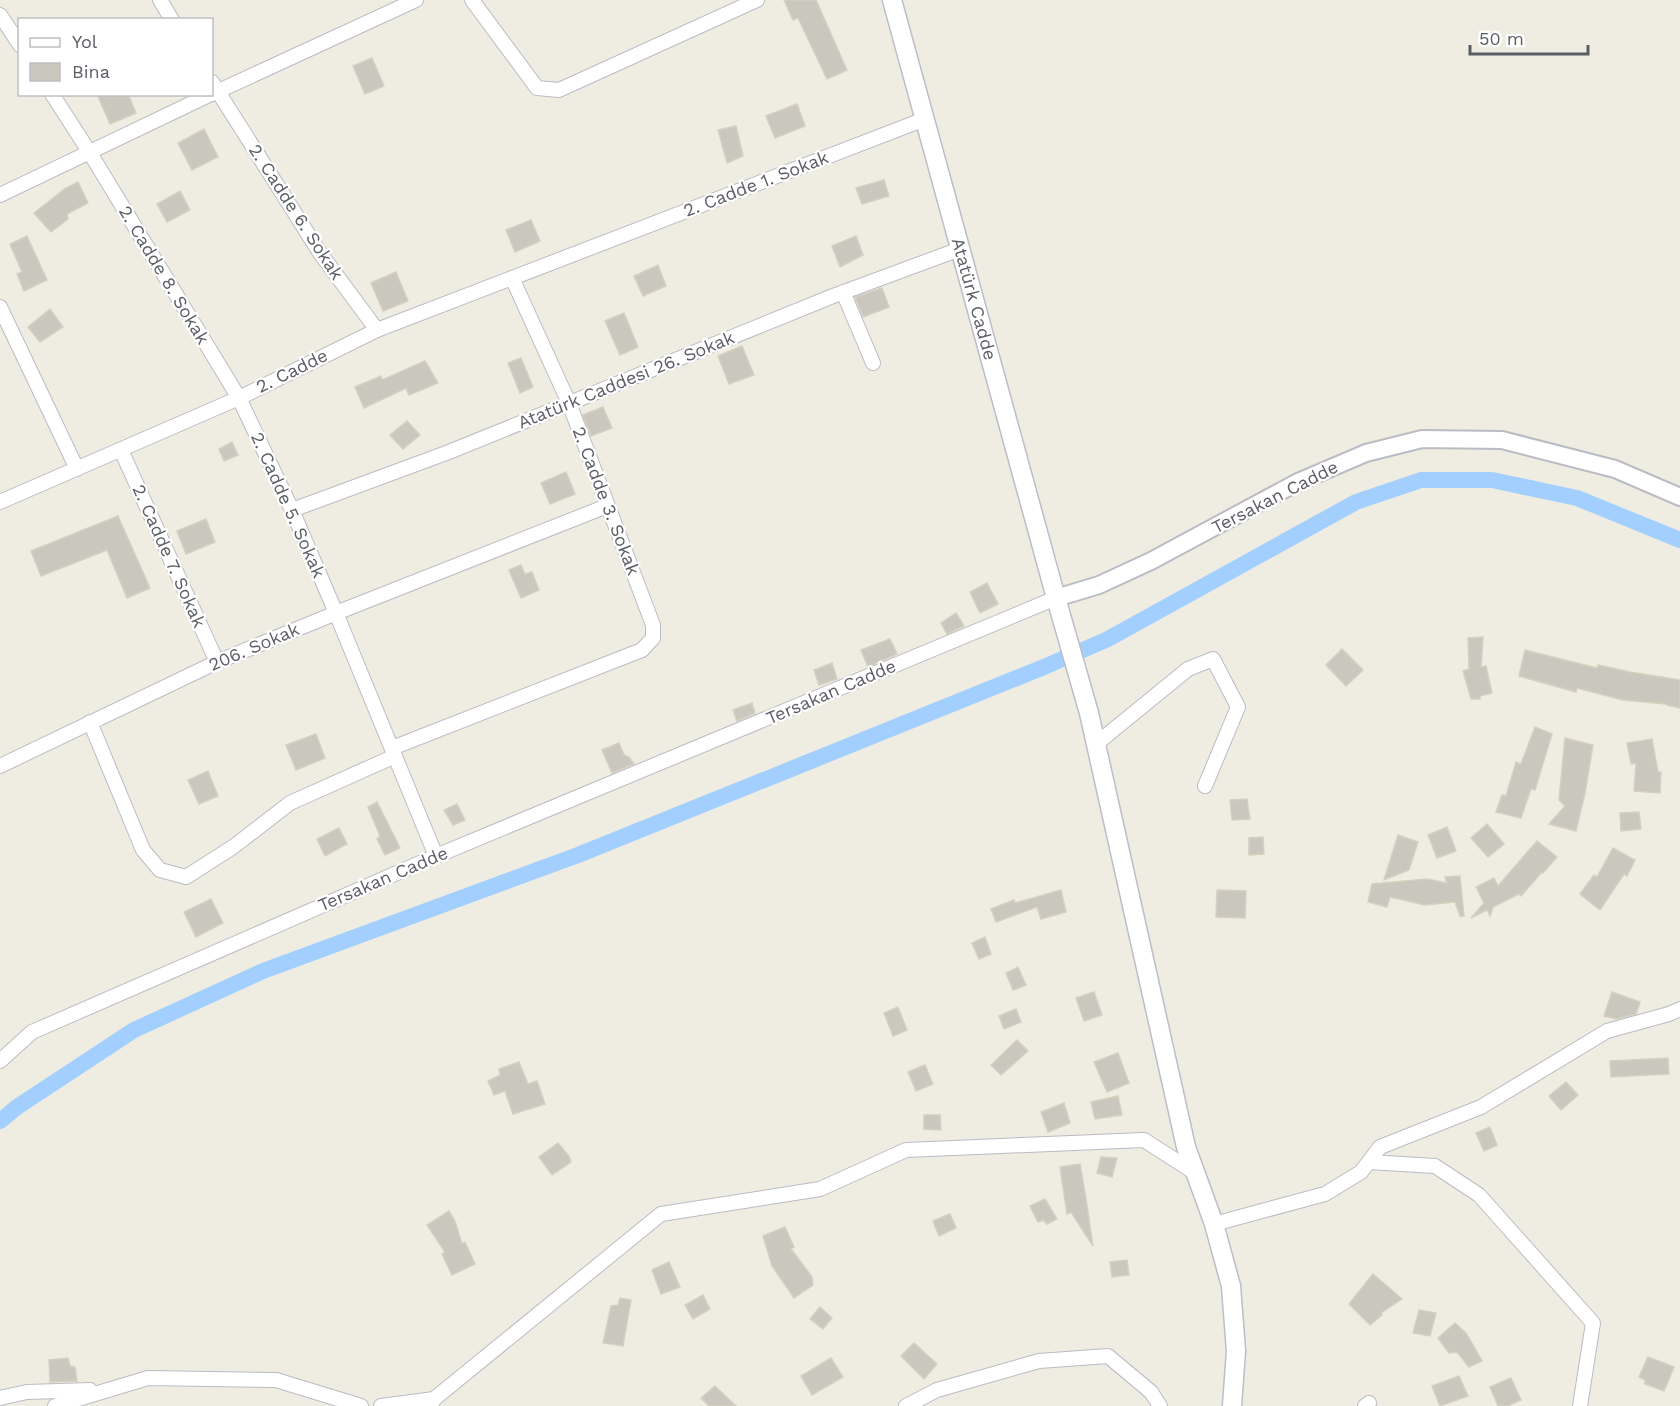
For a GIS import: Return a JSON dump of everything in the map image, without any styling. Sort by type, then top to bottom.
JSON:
[{"type":"main road","name":"Atatürk Cadde","points":[[892,0],[1089,713],[1186,1147],[1214,1224],[1231,1286],[1236,1351],[1232,1406]]},
{"type":"street","points":[[160,0],[171,18]]},
{"type":"street","points":[[213,90],[416,0]]},
{"type":"street","points":[[472,0],[537,88],[559,90],[757,0]]},
{"type":"street","points":[[0,15],[18,42]]},
{"type":"street","name":"2. Cadde 6. Sokak","points":[[213,90],[320,253],[377,330]]},
{"type":"street","name":"2. Cadde 8. Sokak","points":[[53,96],[239,398]]},
{"type":"street","points":[[0,195],[90,153],[201,96]]},
{"type":"street","name":"2. Cadde 1. Sokak","points":[[588,248],[925,119]]},
{"type":"street","name":"2. Cadde","points":[[0,502],[239,398],[377,330],[588,248]]},
{"type":"street","name":"Atatürk Caddesi 26. Sokak","points":[[292,510],[449,452],[843,292],[960,249]]},
{"type":"street","name":"2. Cadde 3. Sokak","points":[[393,752],[642,650],[653,638],[653,626],[568,403],[512,278]]},
{"type":"street","points":[[843,292],[873,363]]},
{"type":"street","points":[[0,307],[77,469]]},
{"type":"street","name":"2. Cadde 5. Sokak","points":[[239,398],[292,510],[336,613]]},
{"type":"street","name":"Tersakan Cadde","points":[[0,1061],[32,1032],[436,856],[1056,598],[1100,585],[1151,561],[1298,482],[1366,453],[1422,439],[1502,440],[1615,469],[1680,497]]},
{"type":"street","name":"2. Cadde 7. Sokak","points":[[121,450],[217,662]]},
{"type":"street","name":"206. Sokak","points":[[0,766],[217,662],[607,506]]},
{"type":"street","points":[[336,613],[436,856]]},
{"type":"street","points":[[1096,744],[1188,669],[1213,659],[1238,707],[1204,786]]},
{"type":"street","points":[[90,722],[143,850],[160,870],[186,877],[233,847],[290,803],[393,752]]},
{"type":"street","points":[[1214,1224],[1325,1194],[1362,1172],[1380,1147],[1481,1107],[1606,1031],[1680,1009]]},
{"type":"street","points":[[381,1406],[433,1402],[661,1214],[819,1188],[906,1150],[1144,1140],[1197,1174]]},
{"type":"street","points":[[1369,1162],[1435,1166],[1479,1195],[1593,1323],[1580,1406]]},
{"type":"street","points":[[906,1406],[937,1390],[1039,1361],[1108,1356],[1151,1392],[1160,1406]]},
{"type":"street","points":[[55,1406],[148,1378],[276,1380],[361,1406]]},
{"type":"street","points":[[0,1398],[27,1392],[109,1390]]},
{"type":"building","points":[[784,0],[816,0],[847,70],[827,79],[798,18],[793,20]]},
{"type":"building","points":[[372,58],[384,86],[365,94],[353,66]]},
{"type":"building","points":[[98,96],[129,96],[136,113],[110,124]]},
{"type":"building","points":[[797,104],[805,126],[775,138],[766,116]]},
{"type":"building","points":[[736,126],[743,156],[727,163],[718,130]]},
{"type":"building","points":[[204,129],[218,157],[192,170],[178,143]]},
{"type":"building","points":[[884,180],[889,196],[862,204],[856,188]]},
{"type":"building","points":[[78,182],[88,203],[67,214],[68,219],[51,232],[34,213],[66,188]]},
{"type":"building","points":[[180,191],[190,210],[167,222],[157,204]]},
{"type":"building","points":[[531,220],[540,241],[515,252],[506,230]]},
{"type":"building","points":[[27,236],[47,280],[24,291],[17,274],[22,272],[10,244]]},
{"type":"building","points":[[856,236],[863,255],[840,267],[832,246]]},
{"type":"building","points":[[658,265],[666,286],[643,296],[634,276]]},
{"type":"building","points":[[396,272],[408,301],[383,311],[371,283]]},
{"type":"building","points":[[882,288],[889,307],[863,317],[855,297]]},
{"type":"building","points":[[50,309],[63,327],[40,342],[28,327]]},
{"type":"building","points":[[624,313],[638,347],[620,355],[605,321]]},
{"type":"building","points":[[742,346],[754,375],[729,384],[718,356]]},
{"type":"building","points":[[521,358],[533,387],[520,393],[508,363]]},
{"type":"building","points":[[425,361],[438,383],[409,395],[406,388],[364,408],[355,387],[381,376],[382,380]]},
{"type":"building","points":[[603,407],[612,428],[591,436],[583,415]]},
{"type":"building","points":[[407,421],[420,435],[403,449],[390,435]]},
{"type":"building","points":[[232,442],[238,455],[224,461],[219,449]]},
{"type":"building","points":[[566,472],[575,494],[550,504],[541,483]]},
{"type":"building","points":[[118,516],[150,588],[127,598],[107,550],[41,576],[31,551]]},
{"type":"building","points":[[206,519],[215,542],[186,554],[177,531]]},
{"type":"building","points":[[521,565],[525,574],[532,572],[539,590],[521,598],[509,570]]},
{"type":"building","points":[[987,583],[998,604],[980,613],[970,592]]},
{"type":"building","points":[[956,613],[964,626],[947,634],[941,623]]},
{"type":"building","points":[[1483,637],[1481,667],[1486,666],[1492,693],[1480,696],[1480,699],[1471,699],[1463,671],[1469,669],[1468,638]]},
{"type":"building","points":[[890,639],[897,654],[868,667],[861,650]]},
{"type":"building","points":[[1342,649],[1363,670],[1346,686],[1326,665]]},
{"type":"building","points":[[1525,650],[1597,668],[1598,665],[1680,680],[1680,708],[1666,704],[1623,700],[1577,688],[1576,692],[1519,676]]},
{"type":"building","points":[[832,663],[837,679],[819,685],[814,670]]},
{"type":"building","points":[[752,703],[755,713],[737,721],[733,710]]},
{"type":"building","points":[[1535,727],[1552,734],[1535,790],[1531,789],[1521,818],[1496,812],[1502,795],[1506,796],[1516,762],[1521,764]]},
{"type":"building","points":[[316,734],[325,758],[296,770],[286,745]]},
{"type":"building","points":[[1565,738],[1593,745],[1576,831],[1549,824],[1565,806],[1559,800]]},
{"type":"building","points":[[1652,739],[1658,772],[1661,772],[1660,793],[1634,791],[1636,763],[1631,764],[1627,743]]},
{"type":"building","points":[[619,743],[624,755],[629,757],[634,764],[612,773],[602,750]]},
{"type":"building","points":[[208,771],[218,796],[199,804],[188,780]]},
{"type":"building","points":[[1247,799],[1250,819],[1232,820],[1230,800]]},
{"type":"building","points":[[377,802],[400,848],[385,855],[377,839],[380,836],[368,807]]},
{"type":"building","points":[[457,804],[465,820],[453,825],[444,810]]},
{"type":"building","points":[[1639,812],[1641,829],[1621,831],[1620,813]]},
{"type":"building","points":[[1487,824],[1504,844],[1488,857],[1471,838]]},
{"type":"building","points":[[1447,827],[1456,851],[1437,858],[1428,835]]},
{"type":"building","points":[[339,828],[347,844],[325,856],[317,839]]},
{"type":"building","points":[[1398,835],[1418,842],[1409,870],[1384,880]]},
{"type":"building","points":[[1263,837],[1264,854],[1249,855],[1249,838]]},
{"type":"building","points":[[1537,841],[1557,857],[1521,896],[1519,894],[1493,907],[1490,916],[1487,910],[1471,918],[1484,903],[1476,887],[1494,878],[1498,886]]},
{"type":"building","points":[[1613,848],[1635,860],[1627,876],[1624,874],[1600,910],[1580,894],[1594,875],[1597,877]]},
{"type":"building","points":[[1460,876],[1464,916],[1460,916],[1455,902],[1425,905],[1390,897],[1387,907],[1368,902],[1372,884],[1427,879],[1447,883],[1445,877]]},
{"type":"building","points":[[1061,890],[1066,912],[1041,919],[1037,907],[996,922],[991,909],[1014,900],[1015,903]]},
{"type":"building","points":[[1217,890],[1246,891],[1245,918],[1216,917]]},
{"type":"building","points":[[211,899],[223,923],[196,937],[184,912]]},
{"type":"building","points":[[985,937],[991,954],[979,959],[972,943]]},
{"type":"building","points":[[1018,967],[1026,985],[1013,990],[1006,973]]},
{"type":"building","points":[[1094,992],[1102,1015],[1084,1021],[1076,998]]},
{"type":"building","points":[[1612,992],[1640,1002],[1636,1014],[1616,1019],[1604,1016]]},
{"type":"building","points":[[898,1007],[907,1030],[893,1036],[884,1013]]},
{"type":"building","points":[[1016,1009],[1021,1022],[1004,1029],[999,1016]]},
{"type":"building","points":[[1017,1040],[1028,1051],[1001,1075],[991,1065]]},
{"type":"building","points":[[1118,1053],[1129,1083],[1107,1092],[1094,1062]]},
{"type":"building","points":[[1668,1058],[1669,1074],[1611,1077],[1610,1061]]},
{"type":"building","points":[[519,1062],[528,1084],[537,1081],[545,1104],[513,1114],[505,1091],[494,1095],[488,1081],[500,1075],[499,1069]]},
{"type":"building","points":[[925,1065],[933,1084],[916,1091],[908,1072]]},
{"type":"building","points":[[1566,1082],[1578,1095],[1561,1110],[1549,1096]]},
{"type":"building","points":[[1118,1096],[1122,1115],[1095,1119],[1091,1102]]},
{"type":"building","points":[[1064,1103],[1070,1123],[1048,1132],[1041,1112]]},
{"type":"building","points":[[924,1115],[940,1115],[941,1130],[924,1129]]},
{"type":"building","points":[[1490,1127],[1497,1145],[1484,1151],[1476,1133]]},
{"type":"building","points":[[558,1143],[571,1162],[552,1175],[539,1157]]},
{"type":"building","points":[[1101,1157],[1117,1158],[1112,1177],[1097,1173]]},
{"type":"building","points":[[1080,1164],[1093,1246],[1071,1212],[1067,1214],[1060,1167]]},
{"type":"building","points":[[1045,1199],[1057,1219],[1047,1224],[1043,1220],[1038,1222],[1030,1206]]},
{"type":"building","points":[[449,1211],[455,1221],[462,1244],[465,1242],[475,1264],[452,1275],[442,1254],[445,1252],[427,1225]]},
{"type":"building","points":[[950,1214],[956,1228],[939,1236],[933,1221]]},
{"type":"building","points":[[785,1227],[794,1247],[791,1249],[812,1277],[813,1285],[794,1298],[772,1266],[763,1236]]},
{"type":"building","points":[[1127,1260],[1129,1275],[1112,1277],[1110,1262]]},
{"type":"building","points":[[669,1262],[680,1287],[661,1294],[652,1270]]},
{"type":"building","points":[[1373,1274],[1402,1299],[1381,1313],[1382,1315],[1370,1325],[1349,1304]]},
{"type":"building","points":[[703,1295],[710,1309],[693,1319],[685,1305]]},
{"type":"building","points":[[620,1298],[631,1300],[623,1346],[603,1343],[611,1306],[618,1305]]},
{"type":"building","points":[[820,1307],[832,1318],[823,1329],[810,1319]]},
{"type":"building","points":[[1419,1310],[1436,1313],[1430,1336],[1413,1333]]},
{"type":"building","points":[[1455,1323],[1466,1333],[1482,1361],[1469,1367],[1457,1352],[1449,1353],[1438,1338]]},
{"type":"building","points":[[914,1343],[937,1364],[924,1379],[901,1356]]},
{"type":"building","points":[[1648,1357],[1674,1367],[1664,1391],[1645,1384],[1645,1380],[1639,1377]]},
{"type":"building","points":[[68,1358],[70,1366],[75,1367],[77,1381],[50,1382],[49,1360]]},
{"type":"building","points":[[831,1358],[843,1377],[812,1395],[801,1376]]},
{"type":"building","points":[[1459,1376],[1468,1396],[1440,1406],[1432,1386]]},
{"type":"building","points":[[1511,1378],[1521,1400],[1508,1406],[1498,1406],[1490,1387]]},
{"type":"building","points":[[715,1386],[736,1406],[709,1406],[701,1398]]},
{"type":"waterway","points":[[0,1121],[17,1107],[134,1030],[263,971],[578,855],[1044,667],[1108,639],[1356,502],[1421,480],[1492,480],[1577,498],[1680,540]]}]
